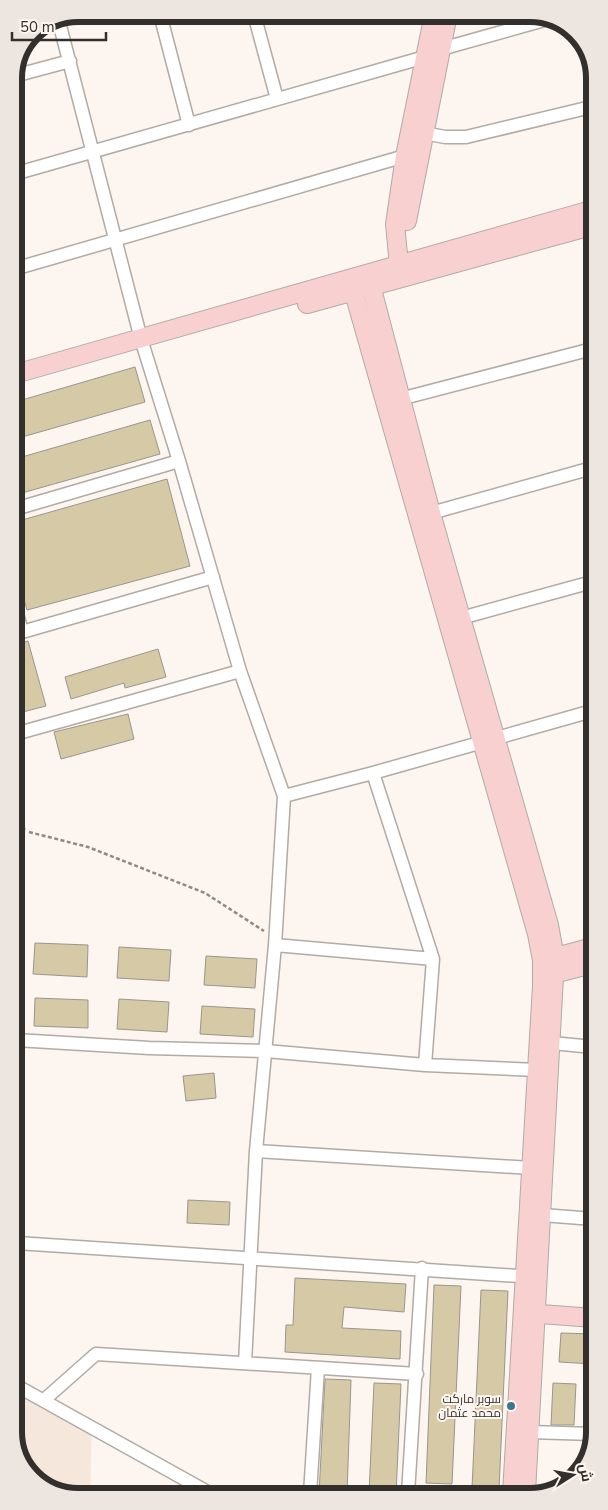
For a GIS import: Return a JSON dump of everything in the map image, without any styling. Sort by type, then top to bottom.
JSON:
[{"type":"street","points":[[162,22],[189,125]]},
{"type":"street","points":[[256,22],[278,99]]},
{"type":"street","points":[[397,244],[406,228],[424,133],[433,53],[434,23]]},
{"type":"street","points":[[399,272],[395,231],[405,156],[433,53],[445,23]]},
{"type":"street","points":[[23,172],[189,125],[534,23]]},
{"type":"street","points":[[60,26],[142,343],[214,577],[240,671],[284,796],[275,942],[256,1151],[245,1363]]},
{"type":"street","points":[[23,74],[70,61]]},
{"type":"street","points":[[424,133],[445,137],[466,136],[586,108]]},
{"type":"street","points":[[23,267],[405,156]]},
{"type":"street","points":[[399,272],[586,212]]},
{"type":"street","points":[[23,372],[142,343],[399,272],[586,227]]},
{"type":"street","points":[[370,280],[400,400],[461,618],[490,740]]},
{"type":"street","points":[[352,285],[490,740],[549,925],[552,1043],[542,1215],[532,1277]]},
{"type":"street","points":[[23,381],[142,343]]},
{"type":"street","points":[[400,400],[586,351]]},
{"type":"street","points":[[23,507],[179,461]]},
{"type":"street","points":[[431,513],[586,470]]},
{"type":"street","points":[[23,632],[214,577]]},
{"type":"street","points":[[461,618],[586,584]]},
{"type":"street","points":[[23,732],[240,671]]},
{"type":"street","points":[[284,796],[373,774],[586,713]]},
{"type":"street","points":[[373,774],[433,959],[425,1065]]},
{"type":"street","points":[[275,942],[433,959]]},
{"type":"street","points":[[549,967],[586,950]]},
{"type":"street","points":[[549,967],[586,964]]},
{"type":"street","points":[[513,1488],[530,1313],[532,1277],[531,1168],[537,1070],[549,967]]},
{"type":"street","points":[[22,1040],[148,1048],[266,1051],[425,1065],[537,1070]]},
{"type":"street","points":[[552,1043],[586,1047]]},
{"type":"street","points":[[256,1151],[531,1168]]},
{"type":"street","points":[[542,1215],[586,1219]]},
{"type":"street","points":[[22,1243],[250,1259],[422,1268],[532,1277]]},
{"type":"street","points":[[408,1488],[417,1374],[422,1268]]},
{"type":"street","points":[[530,1313],[586,1317]]},
{"type":"street","points":[[526,1488],[530,1432],[530,1313]]},
{"type":"street","points":[[44,1400],[96,1354],[417,1374]]},
{"type":"street","points":[[310,1488],[318,1368]]},
{"type":"street","points":[[22,1389],[199,1487]]},
{"type":"street","points":[[530,1432],[586,1434]]},
{"type":"path","points":[[22,830],[88,847],[206,893],[275,942]]},
{"type":"shaded area","points":[[22,1389],[92,1427],[90,1487],[61,1485],[51,1480],[36,1468],[25,1449],[22,1431]]},
{"type":"building","points":[[135,367],[145,402],[23,437],[23,400]]},
{"type":"building","points":[[150,420],[160,454],[23,493],[23,457]]},
{"type":"building","points":[[167,479],[190,566],[27,610],[23,595],[23,520]]},
{"type":"building","points":[[28,641],[46,706],[23,712],[23,642]]},
{"type":"building","points":[[158,649],[166,677],[125,688],[124,683],[71,699],[65,677]]},
{"type":"building","points":[[128,714],[134,739],[61,759],[54,732]]},
{"type":"building","points":[[35,943],[88,945],[87,977],[33,974]]},
{"type":"building","points":[[119,947],[171,950],[169,981],[117,978]]},
{"type":"building","points":[[206,956],[257,959],[255,988],[204,985]]},
{"type":"building","points":[[35,998],[88,1000],[88,1028],[34,1026]]},
{"type":"building","points":[[119,999],[169,1002],[167,1032],[117,1029]]},
{"type":"building","points":[[202,1006],[255,1009],[253,1037],[200,1034]]},
{"type":"building","points":[[214,1073],[216,1098],[186,1101],[183,1076]]},
{"type":"building","points":[[188,1200],[230,1202],[229,1225],[187,1223]]},
{"type":"building","points":[[295,1278],[406,1284],[404,1312],[344,1307],[342,1328],[401,1331],[400,1359],[285,1352],[286,1325],[293,1325]]},
{"type":"building","points":[[434,1285],[461,1286],[452,1484],[426,1483]]},
{"type":"building","points":[[481,1290],[508,1291],[499,1488],[472,1488]]},
{"type":"building","points":[[561,1333],[586,1334],[586,1364],[559,1362]]},
{"type":"building","points":[[325,1379],[351,1380],[347,1488],[319,1488]]},
{"type":"building","points":[[374,1383],[401,1384],[396,1488],[369,1488]]},
{"type":"building","points":[[553,1383],[576,1384],[574,1425],[551,1425]]},
{"type":"place","name":"سوبر ماركت محمد عثمان","points":[[511,1406]]}]
